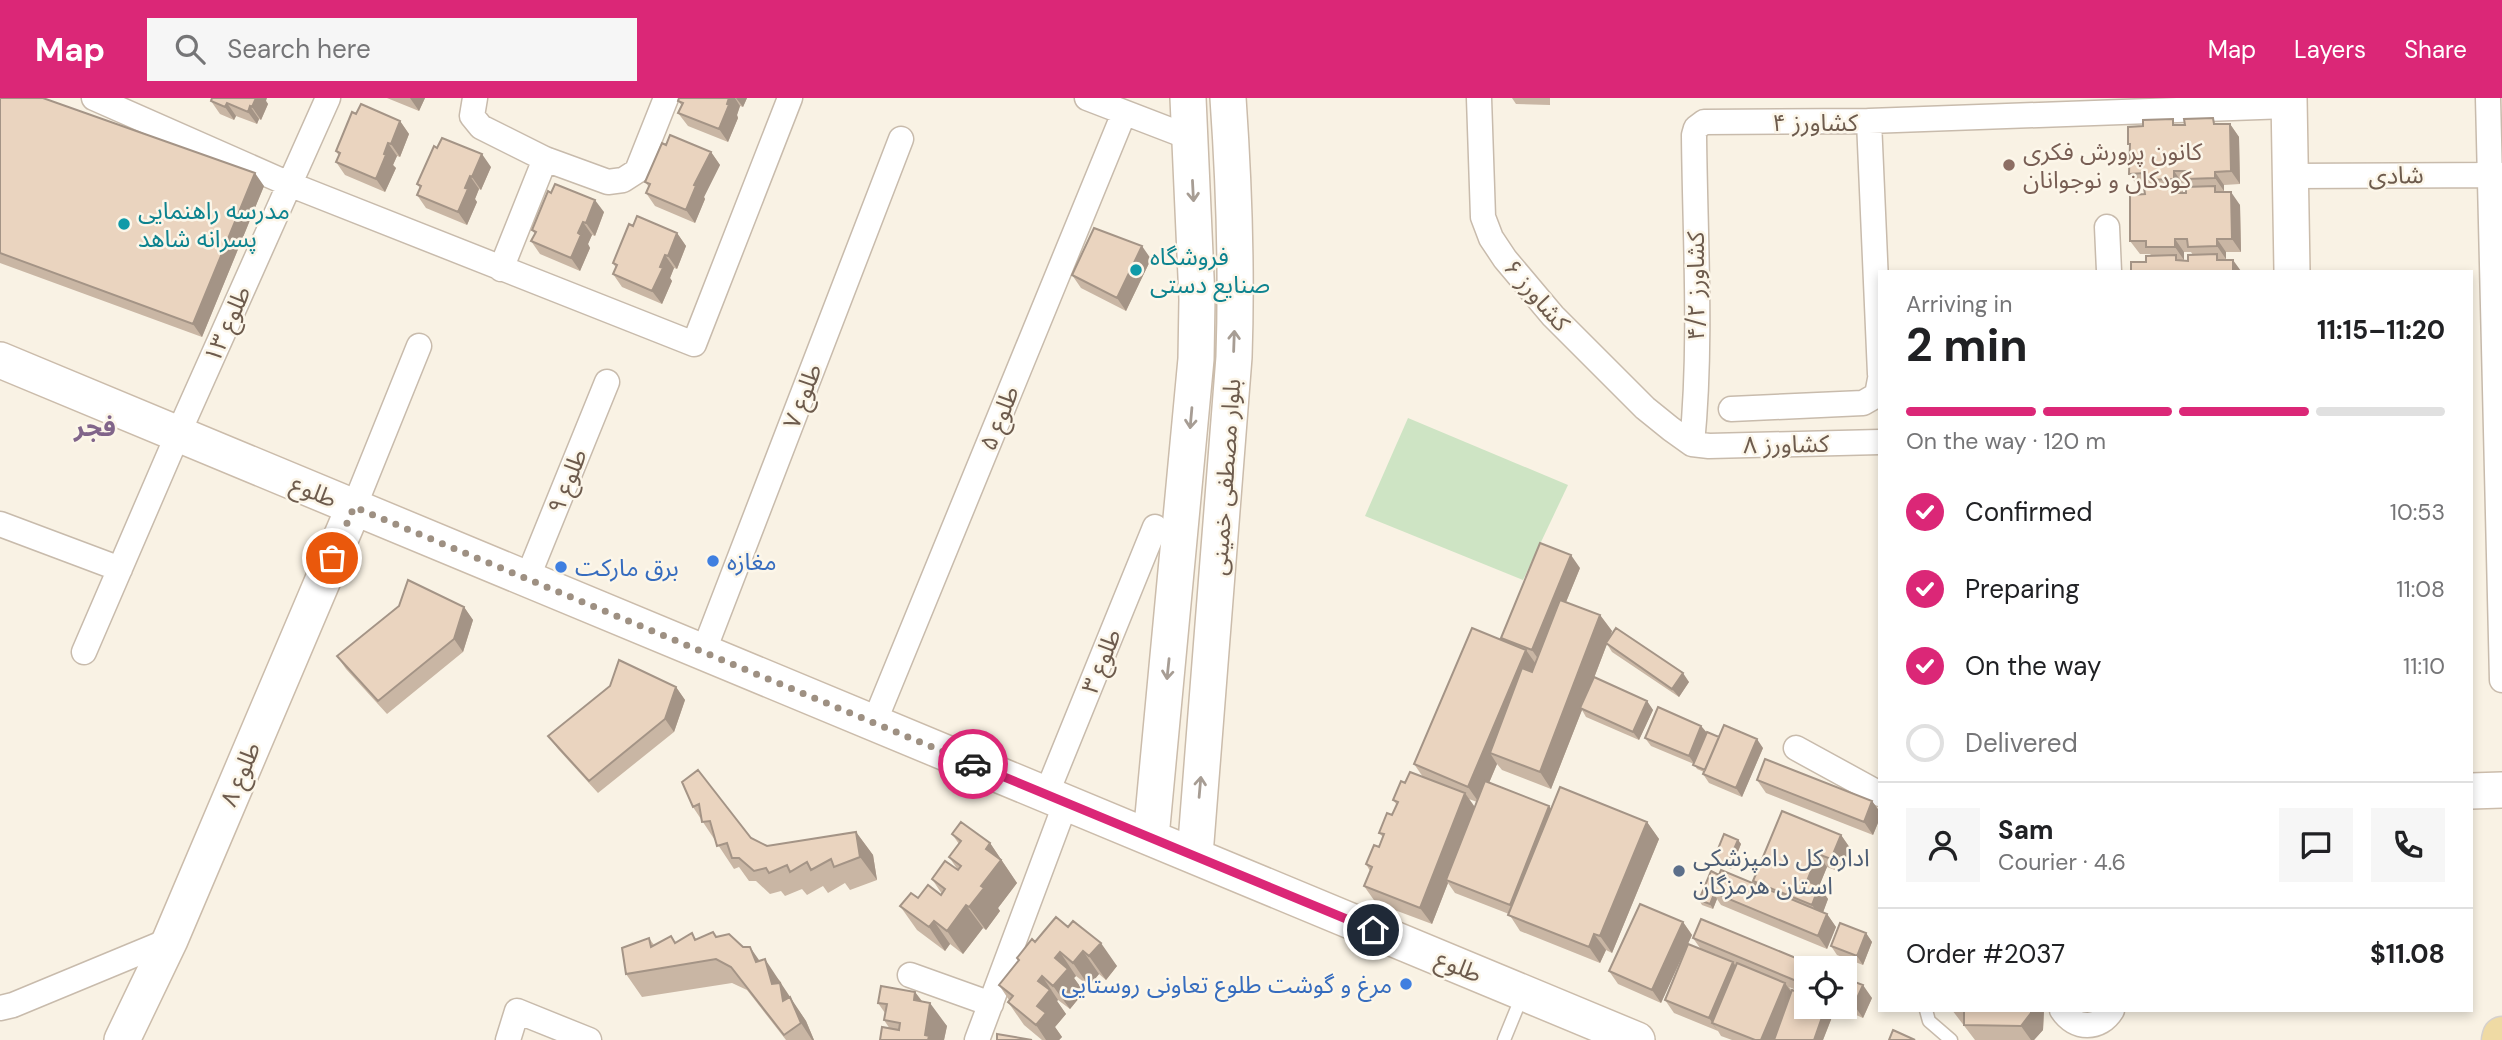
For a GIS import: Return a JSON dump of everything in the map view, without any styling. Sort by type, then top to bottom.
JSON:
[{"type":"street","points":[[94,98],[289,184],[694,344],[790,98]]},
{"type":"street","name":"طلوع ۱۳","points":[[84,652],[328,98]]},
{"type":"street","points":[[475,98],[472,116],[481,127],[545,159],[608,182],[623,180],[637,171],[666,98]]},
{"type":"street","points":[[1087,98],[1191,138]]},
{"type":"street","name":"بلوار مصطفی خمینی","points":[[1151,837],[1196,359],[1198,299],[1188,98]]},
{"type":"street","name":"بلوار مصطفی خمینی","points":[[1195,855],[1234,357],[1236,279],[1228,98]]},
{"type":"street","name":"کشاورز ۶","points":[[1479,98],[1483,217],[1491,238],[1505,259],[1553,316],[1645,408],[1692,444]]},
{"type":"street","points":[[2488,98],[2495,174],[2502,680]]},
{"type":"street","points":[[2289,102],[2292,270]]},
{"type":"street","name":"کشاورز ۴","points":[[1696,128],[1704,122],[1869,121],[1935,108],[2289,102]]},
{"type":"street","name":"طلوع ۵","points":[[874,723],[1124,113]]},
{"type":"street","points":[[1869,121],[1878,330]]},
{"type":"street","name":"کشاورز ۴/۲","points":[[1692,444],[1696,308],[1693,135],[1696,128]]},
{"type":"street","name":"طلوع ۷","points":[[703,653],[901,139]]},
{"type":"street","points":[[501,268],[545,159]]},
{"type":"street","name":"شادی","points":[[2291,177],[2495,174]]},
{"type":"street","points":[[2107,227],[2109,270]]},
{"type":"street","points":[[354,507],[419,346]]},
{"type":"street","name":"طلوع","points":[[0,360],[1637,1040]]},
{"type":"street","name":"طلوع ۹","points":[[527,579],[607,382]]},
{"type":"street","points":[[1731,409],[1863,403],[1877,395],[1878,389]]},
{"type":"street","name":"کشاورز ۸","points":[[1692,444],[1709,446],[1878,442]]},
{"type":"street","name":"طلوع ۸","points":[[122,1040],[170,940],[354,507]]},
{"type":"street","points":[[0,524],[120,569]]},
{"type":"street","name":"طلوع ۳","points":[[986,1038],[991,1004],[1056,798],[1155,527]]},
{"type":"street","points":[[1173,610],[1214,614]]},
{"type":"street","points":[[1796,748],[1878,793]]},
{"type":"street","points":[[2473,791],[2502,790]]},
{"type":"street","points":[[0,1008],[170,940]]},
{"type":"street","points":[[910,975],[991,1004]]},
{"type":"street","points":[[508,1040],[517,1011],[589,1040]]},
{"type":"street","points":[[2064,1012],[2085,1033],[2105,1020],[2111,1012]]},
{"type":"lane","points":[[1504,1040],[1523,993]]},
{"type":"lane","points":[[1927,1012],[1929,1021],[1951,1040]]},
{"type":"green space","points":[[1408,418],[1568,485],[1523,580],[1365,516]]},
{"type":"building","name":"مدرسه راهنمایی پسرانه شاهد","points":[[0,98],[43,98],[255,173],[193,324],[0,253]]},
{"type":"building","points":[[212,98],[256,98],[248,112],[227,103],[225,107],[211,101]]},
{"type":"building","points":[[679,98],[729,98],[729,105],[719,129],[678,113],[683,103],[678,101]]},
{"type":"building","points":[[361,104],[400,121],[391,144],[388,143],[376,179],[336,162],[340,153],[336,151],[352,112],[356,114]]},
{"type":"building","points":[[2213,118],[2214,124],[2230,124],[2231,171],[2215,172],[2215,178],[2186,179],[2186,171],[2174,171],[2174,179],[2144,180],[2144,173],[2129,174],[2128,127],[2143,126],[2143,120],[2173,119],[2173,125],[2185,125],[2184,119]]},
{"type":"building","points":[[670,135],[711,152],[694,185],[696,186],[686,210],[646,193],[650,184],[645,182],[662,143],[666,145]]},
{"type":"building","points":[[442,138],[482,154],[465,188],[468,189],[458,212],[417,195],[421,186],[417,184],[434,146],[437,148]]},
{"type":"building","points":[[555,184],[595,200],[586,223],[583,222],[578,233],[581,235],[571,258],[531,241],[536,232],[532,230],[548,191],[551,193]]},
{"type":"building","points":[[2215,186],[2215,192],[2231,192],[2232,239],[2217,239],[2217,246],[2188,247],[2187,239],[2175,239],[2175,247],[2146,247],[2146,241],[2130,241],[2130,195],[2145,194],[2144,188],[2174,187],[2174,193],[2186,193],[2186,187]]},
{"type":"building","points":[[637,216],[677,233],[668,256],[665,255],[660,267],[663,268],[652,291],[613,274],[617,265],[613,263],[629,224],[633,226]]},
{"type":"building","points":[[1094,228],[1142,246],[1117,298],[1072,275]]},
{"type":"building","points":[[2217,254],[2217,260],[2233,260],[2233,270],[2131,270],[2131,262],[2146,262],[2146,256],[2176,255],[2176,260],[2188,261],[2188,255]]},
{"type":"building","points":[[1540,543],[1571,555],[1532,650],[1501,638]]},
{"type":"building","points":[[408,580],[464,607],[454,639],[378,701],[337,656],[399,606]]},
{"type":"building","points":[[1560,600],[1600,615],[1540,772],[1490,753],[1522,668],[1532,672]]},
{"type":"building","points":[[1472,628],[1526,650],[1468,787],[1414,764]]},
{"type":"building","points":[[1616,628],[1683,673],[1672,689],[1606,643]]},
{"type":"building","points":[[619,660],[676,687],[665,719],[589,781],[548,736],[610,686]]},
{"type":"building","points":[[1594,677],[1647,701],[1633,732],[1580,708]]},
{"type":"building","points":[[1658,707],[1701,726],[1689,756],[1645,738]]},
{"type":"building","points":[[1724,725],[1757,739],[1736,788],[1703,774]]},
{"type":"building","points":[[1707,732],[1719,737],[1705,770],[1693,765]]},
{"type":"building","points":[[1765,759],[1872,801],[1864,822],[1757,780]]},
{"type":"building","points":[[698,770],[751,838],[767,846],[856,832],[860,857],[834,867],[831,859],[811,870],[807,862],[790,872],[787,865],[769,873],[766,868],[754,871],[739,858],[732,858],[727,843],[717,846],[710,821],[702,822],[699,804],[693,807],[682,782]]},
{"type":"building","points":[[1410,772],[1465,793],[1420,908],[1364,886],[1372,867],[1366,864],[1374,845],[1379,847],[1384,834],[1379,833],[1387,813],[1392,815],[1398,802],[1393,800],[1401,781],[1405,783]]},
{"type":"building","points":[[1485,781],[1549,806],[1510,905],[1446,880]]},
{"type":"building","points":[[1560,787],[1647,822],[1600,936],[1594,934],[1589,947],[1508,915]]},
{"type":"building","points":[[1782,811],[1841,835],[1831,859],[1818,854],[1807,881],[1819,886],[1812,905],[1753,881]]},
{"type":"building","points":[[961,822],[990,843],[986,849],[1001,860],[981,886],[984,888],[969,907],[966,905],[947,931],[934,921],[929,927],[900,906],[911,893],[918,898],[928,885],[941,895],[945,889],[932,879],[945,861],[958,870],[961,866],[949,857],[961,841],[952,834]]},
{"type":"building","points":[[1724,834],[1738,840],[1727,865],[1714,859]]},
{"type":"building","points":[[1721,870],[1827,914],[1818,936],[1712,892]]},
{"type":"building","points":[[1711,871],[1719,875],[1710,904],[1699,900]]},
{"type":"building","points":[[1640,904],[1683,922],[1652,990],[1609,971]]},
{"type":"building","points":[[1056,917],[1068,927],[1073,921],[1101,943],[1089,956],[1083,951],[1073,963],[1060,952],[1055,958],[1068,969],[1053,986],[1042,976],[1038,981],[1050,990],[1037,1006],[1046,1013],[1036,1025],[1008,1002],[1013,996],[999,985],[1032,939],[1035,942]]},
{"type":"building","points":[[1701,919],[1794,957],[1794,980],[1693,938]]},
{"type":"building","points":[[1840,923],[1866,933],[1857,956],[1831,946]]},
{"type":"building","points":[[713,932],[716,937],[729,934],[743,947],[750,947],[756,962],[765,959],[772,984],[780,983],[783,1001],[790,997],[801,1023],[784,1035],[731,967],[716,959],[626,974],[622,948],[649,938],[651,947],[671,936],[675,943],[692,933],[695,940]]},
{"type":"building","points":[[1688,944],[1733,962],[1709,1018],[1665,1000]]},
{"type":"building","points":[[1737,963],[1785,983],[1761,1040],[1712,1023]]},
{"type":"building","points":[[1857,983],[1863,985],[1857,998]]},
{"type":"building","points":[[881,986],[915,992],[914,1000],[930,1003],[925,1035],[929,1036],[928,1040],[880,1040],[882,1027],[899,1030],[900,1023],[884,1020],[887,1004],[878,1003]]},
{"type":"building","points":[[1792,990],[1794,991],[1794,1019],[1821,1019],[1814,1040],[1774,1040]]},
{"type":"building","points":[[1964,1012],[2031,1012],[2021,1026],[1964,1025]]},
{"type":"building","points":[[1893,1030],[1915,1040],[1889,1040]]},
{"type":"building","points":[[997,1034],[1032,1040],[997,1040]]},
{"type":"way so far","points":[[332,558],[354,507],[973,764]]},
{"type":"place","name":"کانون پرورش فکری کودکان و نوجوانان","points":[[2009,165]]},
{"type":"place","name":"مدرسه راهنمایی پسرانه شاهد","points":[[124,224]]},
{"type":"place","name":"فروشگاه صنایع دستی","points":[[1136,270]]},
{"type":"place","name":"مغازه","points":[[713,561]]},
{"type":"place","name":"برق مارکت","points":[[561,567]]},
{"type":"place","name":"اداره کل دامپزشکی استان هرمزگان","points":[[1679,871]]},
{"type":"place","name":"مرغ و گوشت طلوع تعاونی روستایی","points":[[1406,984]]},
{"type":"district","name":"فجر","points":[[95,427]]},
{"type":"route","points":[[973,764],[1373,930]]}]
